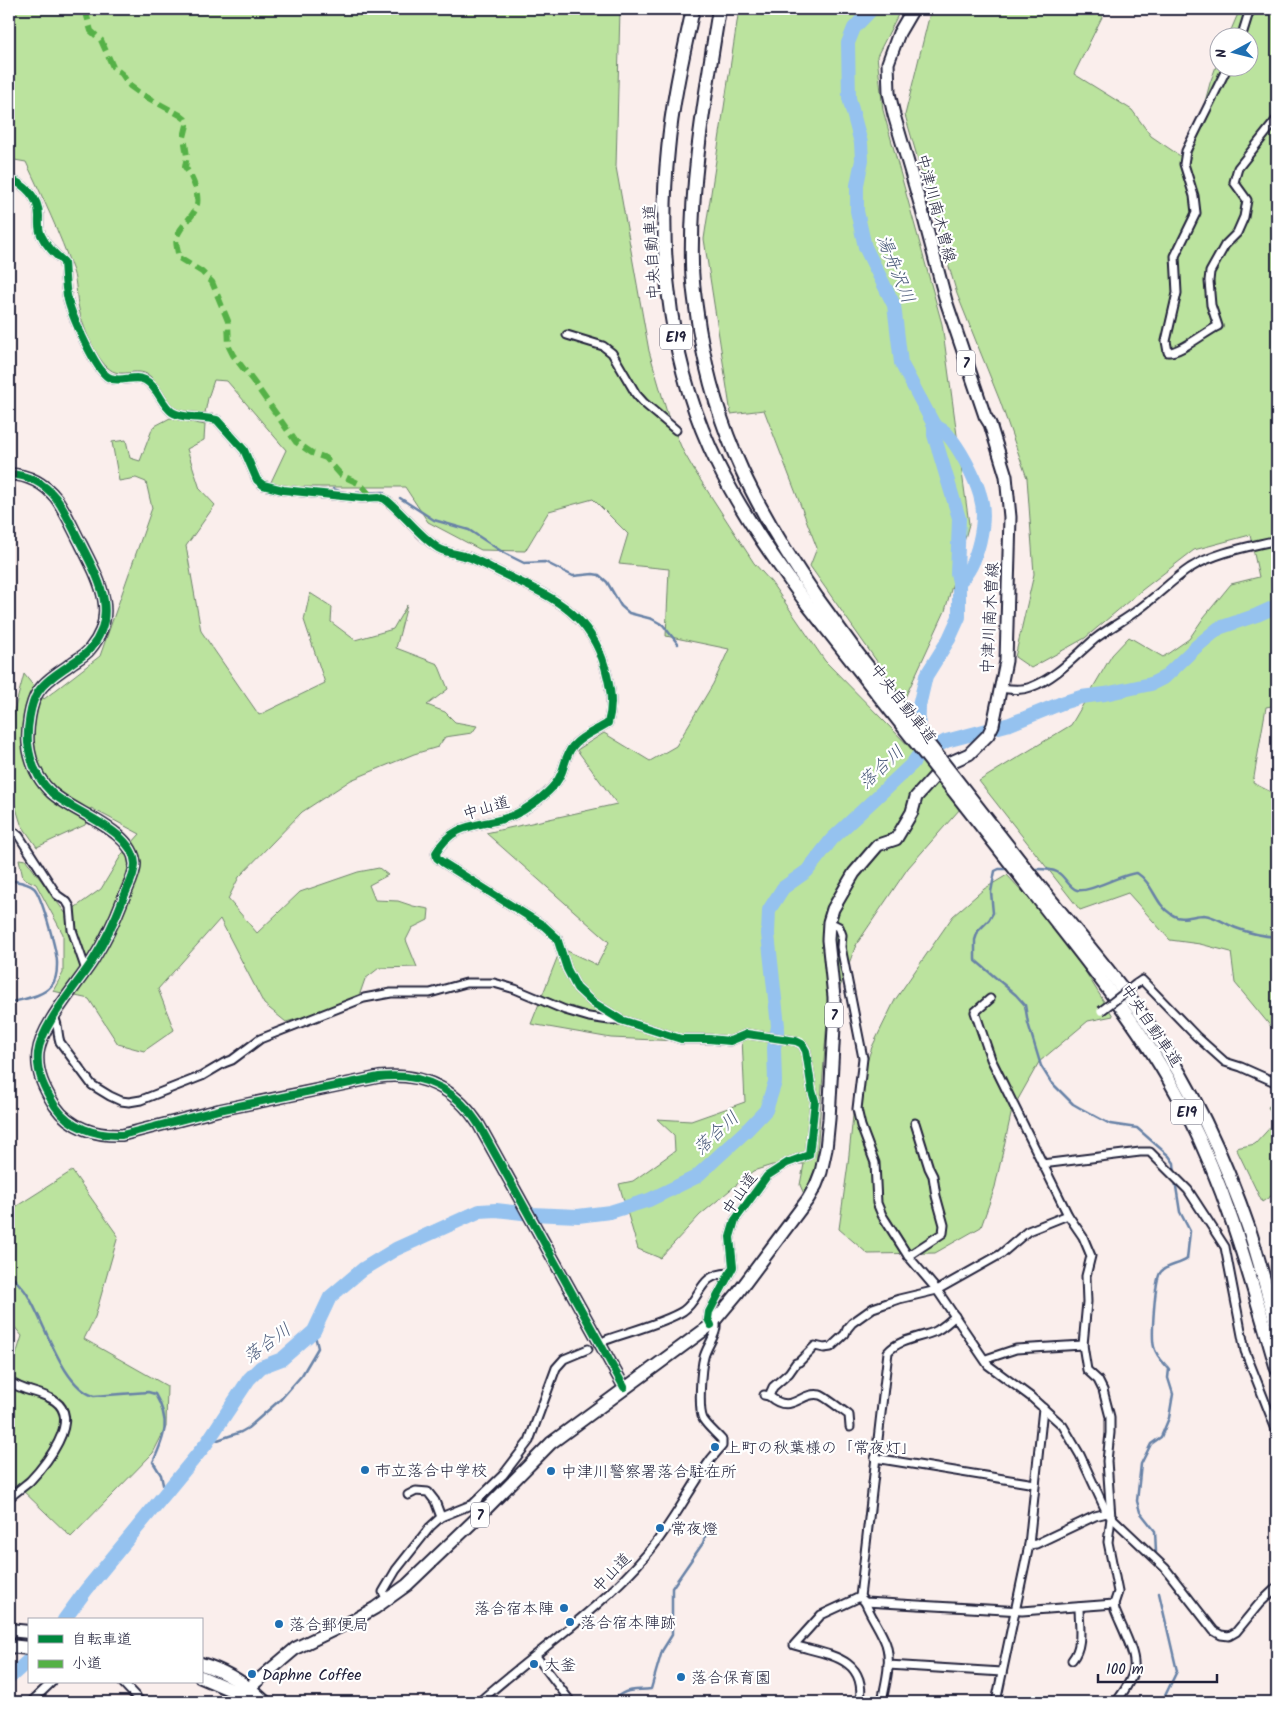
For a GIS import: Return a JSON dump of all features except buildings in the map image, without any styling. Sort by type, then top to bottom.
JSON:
[{"type":"highway","name":"中央自動車道","points":[[693,9],[674,103],[664,192],[664,231],[670,305],[678,348],[699,421],[718,465],[758,532],[1033,885],[1143,1038],[1188,1114],[1223,1192],[1239,1237],[1277,1370]]},
{"type":"highway","name":"中央自動車道","points":[[719,9],[703,114],[694,199],[692,265],[695,302],[710,383],[721,422],[735,458],[764,516],[793,564],[812,602]]},
{"type":"highway","name":"中央自動車道","points":[[1033,885],[1125,993],[1153,1030],[1177,1068],[1218,1149],[1234,1188],[1250,1234],[1277,1326]]},
{"type":"highway","points":[[12,1630],[28,1632]]},
{"type":"highway","points":[[11,1646],[28,1648]]},
{"type":"highway","points":[[202,1664],[212,1668],[247,1695]]},
{"type":"highway","points":[[202,1677],[265,1702]]},
{"type":"main road","name":"中津川南木曽線","points":[[247,1695],[296,1648],[348,1624],[407,1585],[551,1443],[713,1322],[738,1294],[808,1199],[821,1172],[827,1134],[834,1027],[834,997],[828,940],[829,922],[836,903],[854,874],[878,846],[896,839],[912,812],[916,797],[949,763],[969,754],[990,730],[1006,661],[1010,526],[1006,476],[990,424],[985,416],[946,301],[889,93],[888,63],[898,33],[913,9]]},
{"type":"street","points":[[1244,28],[1250,9]]},
{"type":"street","points":[[1222,78],[1186,151],[1184,164],[1194,196],[1196,213],[1175,256],[1177,293],[1166,341],[1168,352],[1173,353],[1179,350],[1218,326],[1211,305],[1209,281],[1214,263],[1225,245],[1237,233],[1244,217],[1247,200],[1234,182],[1238,168],[1277,119]]},
{"type":"street","name":"中山道","points":[[9,179],[27,188],[38,207],[38,226],[41,235],[47,246],[64,262],[67,297],[78,327],[107,377],[114,380],[144,379],[151,384],[172,411],[178,414],[217,420],[244,450],[257,480],[263,485],[271,488],[340,496],[362,498],[372,496],[385,499],[429,541],[439,548],[448,553],[469,558],[558,602],[581,622],[596,644],[611,691],[612,704],[608,723],[578,739],[571,748],[561,776],[552,787],[531,804],[510,816],[458,830],[442,842],[436,854],[437,858],[544,926],[557,938],[567,969],[577,988],[592,1002],[621,1020],[681,1039],[730,1041],[751,1034],[796,1041],[802,1044],[806,1051],[815,1101],[809,1155],[787,1163],[767,1176],[735,1220],[730,1238],[733,1263],[709,1312],[708,1319],[717,1327],[704,1356],[701,1413],[706,1422],[722,1440],[722,1446],[705,1466],[648,1553],[611,1592],[589,1613],[503,1680],[479,1702]]},
{"type":"street","points":[[567,334],[604,346],[612,353],[636,394],[676,430]]},
{"type":"street","points":[[9,474],[23,476],[38,482],[56,498],[95,573],[105,602],[104,621],[98,638],[89,650],[47,681],[37,693],[31,712],[28,732],[31,760],[42,782],[62,801],[94,819],[122,839],[131,851],[135,865],[118,912],[106,938],[54,1017],[40,1045],[38,1063],[41,1080],[58,1111],[74,1124],[89,1132],[108,1136],[122,1135],[219,1110],[370,1079],[401,1076],[414,1077],[430,1082],[458,1099],[469,1110],[499,1160],[624,1387]]},
{"type":"street","points":[[1000,688],[1018,690],[1031,687],[1050,677],[1112,626],[1135,613],[1188,569],[1200,562],[1232,551],[1277,540]]},
{"type":"street","points":[[9,828],[19,836],[58,895],[67,902],[70,908],[72,930],[86,970]]},
{"type":"street","points":[[829,922],[839,927],[842,934],[842,955],[863,1058],[857,1109],[861,1126],[875,1163],[878,1203],[882,1215],[908,1256],[937,1290],[988,1364],[1043,1408],[1066,1430],[1108,1515],[1165,1568],[1214,1631],[1221,1635],[1229,1636],[1236,1632],[1259,1604],[1277,1587]]},
{"type":"street","points":[[1101,1011],[1142,980],[1196,1036],[1225,1062],[1277,1083]]},
{"type":"street","points":[[54,1017],[58,1024],[57,1034],[60,1042],[92,1085],[121,1101],[130,1102],[141,1100],[202,1076],[232,1060],[260,1039],[364,998],[391,993],[430,993],[466,983],[494,983],[589,1017],[621,1020]]},
{"type":"street","points":[[990,999],[975,1012],[991,1059],[1068,1215],[1083,1237],[1092,1256],[1086,1276],[1087,1302],[1083,1345],[1087,1370],[1098,1380],[1104,1390],[1108,1403],[1110,1433],[1107,1461],[1108,1542],[1118,1592],[1114,1604],[1131,1649],[1134,1667],[1126,1687],[1116,1702]]},
{"type":"street","points":[[908,1256],[943,1233],[944,1225],[933,1176],[915,1123]]},
{"type":"street","points":[[1042,1164],[1150,1152],[1188,1190],[1224,1247],[1245,1351],[1277,1432]]},
{"type":"street","points":[[850,1427],[849,1415],[820,1395],[806,1397],[787,1404],[777,1403],[767,1396],[778,1381],[789,1373],[796,1363],[815,1346],[824,1348],[832,1346],[845,1334],[852,1323],[873,1308],[899,1299],[937,1290],[1001,1254],[1028,1231],[1068,1215]]},
{"type":"street","points":[[606,1340],[673,1316],[685,1309],[711,1277],[729,1273]]},
{"type":"street","points":[[882,1702],[888,1665],[885,1643],[863,1600],[875,1458],[888,1352],[900,1343],[934,1332],[945,1326],[955,1316]]},
{"type":"street","points":[[986,1359],[1016,1349],[1083,1345]]},
{"type":"street","points":[[387,1600],[384,1592],[396,1570],[430,1527],[441,1517],[473,1504],[503,1475],[528,1441],[556,1368],[564,1359],[588,1349]]},
{"type":"street","points":[[9,1381],[24,1390],[55,1401],[61,1408],[65,1426],[58,1445],[30,1480],[9,1498]]},
{"type":"street","points":[[996,1702],[1029,1545],[1043,1408]]},
{"type":"street","points":[[875,1458],[1035,1484]]},
{"type":"street","points":[[408,1495],[416,1491],[428,1492],[435,1501],[441,1517]]},
{"type":"street","points":[[1029,1545],[1036,1544],[1095,1516],[1108,1515]]},
{"type":"street","points":[[860,1702],[862,1688],[852,1667],[841,1659],[794,1645],[821,1615],[863,1600],[1014,1610],[1114,1604]]},
{"type":"street","points":[[1072,1660],[1078,1653],[1080,1645],[1079,1607]]},
{"type":"street","points":[[536,1656],[572,1702]]},
{"type":"street","points":[[888,1665],[1002,1672]]},
{"type":"street","points":[[31,1702],[50,1684]]},
{"type":"street","points":[[124,1684],[141,1702]]},
{"type":"street","points":[[229,1702],[247,1695]]},
{"type":"green space","points":[[9,9],[620,9],[616,167],[649,351],[668,416],[683,451],[694,470],[754,563],[771,582],[825,661],[947,785],[960,809],[908,868],[856,945],[827,1021],[816,1167],[804,1194],[800,1185],[804,1164],[772,1165],[753,1171],[700,1215],[660,1258],[638,1249],[619,1184],[633,1181],[675,1151],[674,1135],[657,1119],[691,1121],[745,1102],[742,1038],[713,1035],[678,1041],[611,1038],[531,1024],[561,948],[597,965],[609,942],[486,833],[617,804],[577,750],[604,733],[650,761],[676,746],[713,684],[729,649],[666,636],[669,569],[619,564],[628,534],[593,499],[549,511],[525,551],[481,550],[428,522],[405,487],[287,487],[271,482],[286,450],[227,381],[214,380],[205,413],[185,412],[175,409],[171,405],[150,376],[139,372],[118,373],[107,367],[98,356],[86,331],[77,300],[73,271],[57,230],[26,162],[9,159]]},
{"type":"green space","points":[[739,9],[901,9],[877,56],[883,110],[942,324],[969,524],[945,611],[904,700],[810,566],[817,548],[764,410],[731,414],[704,239]]},
{"type":"green space","points":[[931,9],[1106,9],[1074,74],[1132,110],[1151,136],[1189,162],[1212,78],[1258,78],[1258,28],[1232,28],[1240,9],[1277,9],[1277,705],[1266,707],[1253,783],[1277,795],[1277,1034],[1235,983],[1231,952],[1200,944],[1170,940],[1128,893],[1080,910],[979,781],[1071,725],[1112,655],[1129,637],[1163,657],[1189,639],[1231,584],[1259,577],[1250,535],[1194,550],[1142,590],[1085,638],[1031,668],[1015,657],[1034,574],[1027,478],[1000,401],[957,294],[905,115]]},
{"type":"green space","points":[[170,418],[205,425],[204,440],[187,449],[200,489],[215,505],[186,546],[201,631],[259,715],[325,683],[304,620],[310,593],[332,607],[331,622],[355,640],[393,629],[407,605],[396,648],[438,664],[448,689],[427,705],[445,712],[455,722],[477,726],[472,733],[445,737],[438,747],[414,754],[351,780],[302,812],[239,877],[228,899],[257,933],[300,892],[358,872],[379,868],[388,875],[369,885],[375,900],[398,901],[429,909],[428,920],[412,928],[406,940],[417,967],[379,968],[365,979],[357,1002],[286,1022],[264,1004],[220,919],[158,989],[174,1030],[144,1051],[118,1044],[89,999],[53,991],[63,973],[63,934],[36,884],[23,878],[19,859],[26,860],[66,914],[101,889],[122,854],[140,834],[91,808],[85,825],[37,847],[21,824],[9,786],[9,730],[24,674],[44,699],[100,656],[152,508],[146,482],[136,478],[119,481],[112,442],[126,440],[130,458],[140,461],[153,427]]},
{"type":"green space","points":[[1007,875],[1040,910],[1073,952],[1113,1016],[1088,1021],[1039,1062],[1012,1110],[995,1187],[981,1227],[935,1253],[868,1254],[839,1229],[855,1096],[872,1047],[895,1000],[953,916],[984,889]]},
{"type":"green space","points":[[1277,1100],[1277,1192],[1262,1202],[1236,1148],[1255,1144],[1276,1121],[1268,1107]]},
{"type":"green space","points":[[72,1171],[118,1236],[95,1317],[84,1339],[167,1386],[166,1427],[153,1453],[71,1537],[18,1486],[9,1494],[9,1377],[22,1336],[9,1320],[9,1211]]},
{"type":"waterway","name":"湯舟沢川","points":[[872,9],[854,28],[848,43],[849,98],[861,143],[862,160],[857,185],[857,211],[865,247],[894,305],[901,363],[934,425],[934,435],[959,518],[957,573],[959,582],[959,617],[949,639],[926,676],[919,706],[918,739]]},
{"type":"waterway","name":"湯舟沢川","points":[[934,425],[946,433],[961,454],[971,471],[982,505],[983,516],[980,541],[971,565],[959,582]]},
{"type":"waterway","points":[[333,489],[346,493],[384,492]]},
{"type":"waterway","points":[[400,498],[434,520],[469,530],[504,553],[524,563],[545,562],[573,576],[599,575],[607,582],[621,606],[629,613],[652,619],[663,625],[678,644]]},
{"type":"waterway","name":"落合川","points":[[65,1618],[86,1590],[206,1444],[249,1379],[261,1367],[282,1359],[314,1331],[330,1297],[363,1269],[396,1249],[480,1211],[496,1210],[578,1216],[610,1212],[649,1200],[696,1177],[748,1129],[766,1110],[775,1082],[774,1048],[778,1026],[768,934],[769,910],[783,888],[807,871],[832,839],[912,764],[917,757],[946,741],[1010,724],[1081,697],[1151,684],[1165,677],[1219,628],[1277,606]]},
{"type":"waterway","points":[[1010,869],[995,871],[991,892],[993,913],[978,931],[975,940],[975,960],[1025,1005],[1028,1023],[1041,1066],[1051,1082],[1073,1104],[1080,1108],[1110,1124],[1137,1128],[1169,1156],[1174,1163],[1175,1175]]},
{"type":"waterway","points":[[1030,869],[1054,871],[1060,874],[1077,890],[1089,889],[1122,876],[1137,873],[1147,882],[1161,905],[1179,918],[1204,915],[1216,918],[1236,928],[1277,937]]},
{"type":"waterway","points":[[9,880],[22,882],[34,888],[41,901],[57,959],[55,979],[47,990],[26,999],[9,1003]]},
{"type":"waterway","points":[[1156,1552],[1155,1531],[1140,1512],[1137,1501],[1141,1464],[1151,1444],[1161,1437],[1169,1418],[1173,1394],[1168,1378],[1169,1369],[1155,1350],[1153,1321],[1160,1273],[1165,1268],[1187,1259],[1190,1231],[1180,1212],[1175,1180]]},
{"type":"waterway","points":[[9,1274],[21,1286],[34,1306],[63,1367],[83,1390],[94,1396],[148,1392],[155,1394],[163,1412],[165,1428],[161,1444],[153,1462],[161,1475],[165,1494]]},
{"type":"waterway","points":[[206,1444],[248,1428],[281,1399],[302,1375],[318,1348],[314,1331]]},
{"type":"waterway","points":[[612,1702],[626,1692],[651,1689],[662,1651],[672,1635],[672,1588],[703,1543],[706,1534]]},
{"type":"waterway","points":[[1159,1593],[1177,1671],[1162,1702]]},
{"type":"waterway","name":"落合川","points":[[9,1678],[28,1661]]},
{"type":"marked path","points":[[85,9],[91,31],[101,40],[113,67],[122,74],[130,86],[185,119],[187,125],[184,137],[187,156],[185,167],[195,186],[197,203],[194,212],[178,234],[176,240],[177,249],[179,258],[202,272],[212,282],[228,321],[229,347],[233,355],[296,442],[312,453],[326,458],[341,475],[360,484],[372,497]]},
{"type":"cycle path","points":[[9,179],[26,188],[37,203],[41,235],[48,246],[64,262],[67,295],[74,318],[97,364],[108,377],[117,380],[141,378],[153,387],[172,412],[181,416],[217,420],[244,450],[257,480],[263,485],[283,490],[385,499],[438,548],[446,552],[471,558],[543,593],[569,611],[590,634],[599,649],[611,695],[608,723],[585,736],[573,746],[558,780],[538,800],[510,817],[463,828],[444,841],[436,853],[437,858],[442,862],[544,926],[557,938],[567,969],[577,988],[592,1002],[621,1020],[681,1039],[730,1041],[747,1034],[796,1041],[802,1044],[806,1051],[815,1101],[809,1155],[787,1163],[767,1176],[735,1220],[730,1237],[733,1267],[709,1312],[708,1319],[711,1325]]},
{"type":"cycle path","points":[[9,474],[23,476],[35,481],[56,498],[94,570],[103,596],[105,609],[104,623],[99,636],[90,649],[56,674],[41,688],[35,697],[28,731],[28,743],[33,764],[39,776],[52,793],[101,823],[124,841],[132,852],[135,864],[134,873],[106,938],[61,1005],[41,1042],[38,1053],[38,1067],[45,1087],[55,1106],[68,1120],[84,1129],[103,1134],[122,1135],[219,1110],[379,1077],[410,1077],[436,1085],[459,1101],[479,1125],[624,1387]]},
{"type":"place","name":"上町の秋葉様の「常夜灯」","points":[[715,1447]]},
{"type":"place","name":"市立落合中学校","points":[[365,1470]]},
{"type":"place","name":"中津川警察署落合駐在所","points":[[551,1471]]},
{"type":"place","name":"常夜燈","points":[[660,1528]]},
{"type":"place","name":"落合宿本陣","points":[[564,1608]]},
{"type":"place","name":"落合宿本陣跡","points":[[570,1622]]},
{"type":"place","name":"落合郵便局","points":[[279,1624]]},
{"type":"place","name":"大釜","points":[[534,1664]]},
{"type":"place","name":"Daphne Coffee","points":[[252,1674]]},
{"type":"place","name":"落合保育園","points":[[681,1677]]}]
